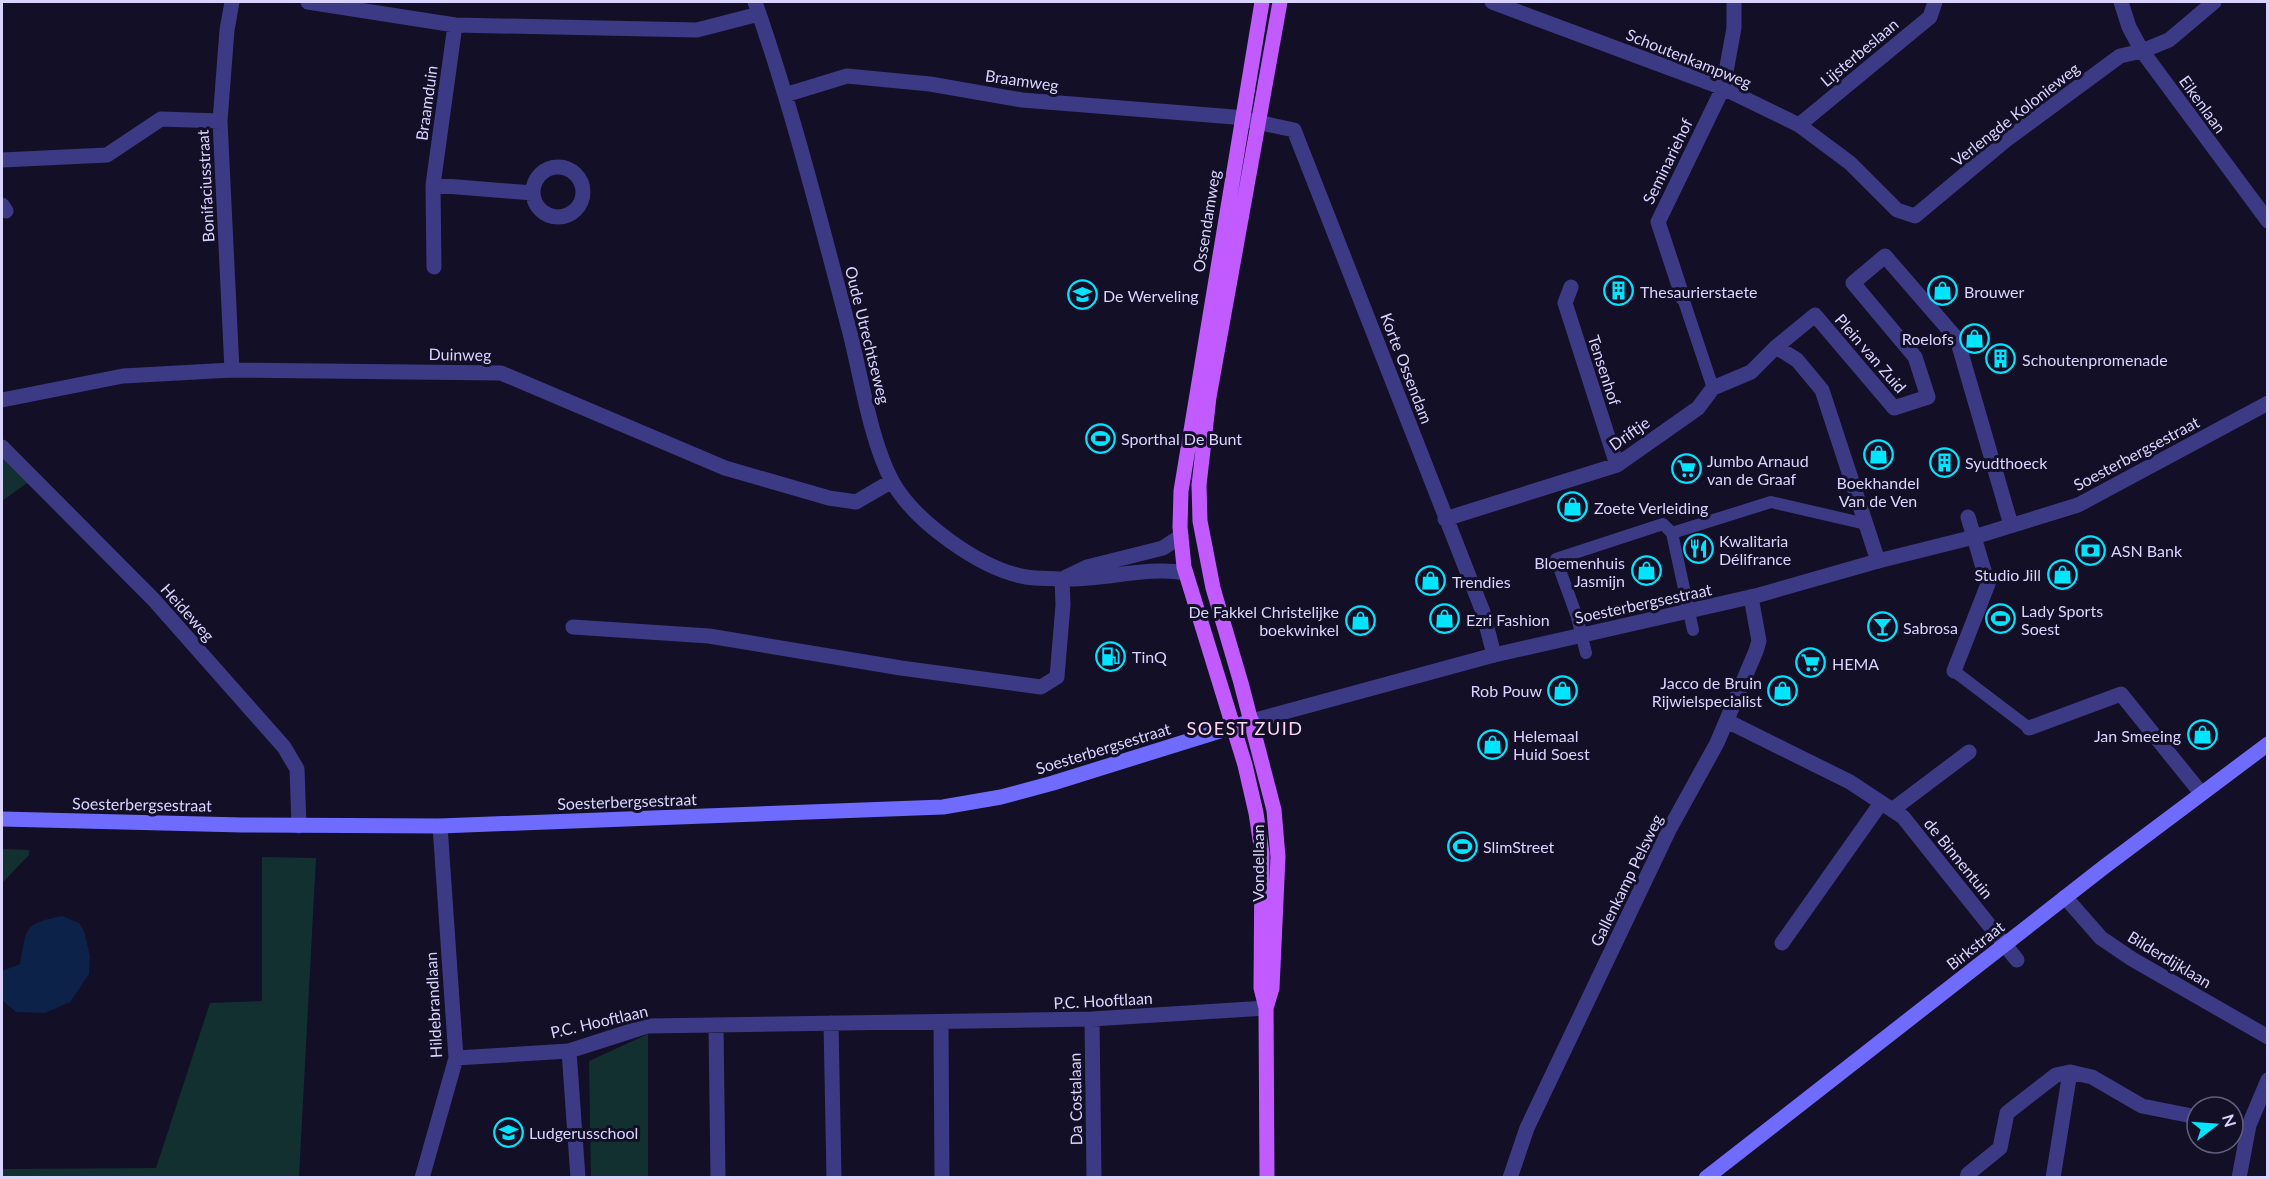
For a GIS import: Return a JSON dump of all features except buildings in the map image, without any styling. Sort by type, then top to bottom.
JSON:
[{"type":"main road","name":"Ossendamweg","points":[[1234,726],[1186,573],[1181,536],[1181,490],[1262,2]]},
{"type":"main road","name":"Ossendamweg","points":[[1252,721],[1204,551],[1199,485],[1209,397],[1280,2]]},
{"type":"main road","name":"Soesterbergsestraat","points":[[2,819],[299,826],[440,826],[944,807],[1000,797],[1043,786],[1252,721]]},
{"type":"main road","name":"Vondellaan","points":[[1252,721],[1274,810],[1278,857],[1272,988],[1266,1008]]},
{"type":"main road","name":"Vondellaan","points":[[1234,726],[1257,813],[1262,853],[1261,988],[1266,1008],[1268,1178]]},
{"type":"main road","name":"Birkstraat","points":[[1706,1178],[2066,897],[2268,744]]},
{"type":"street","name":"Bonifaciusstraat","points":[[232,2],[226,30],[220,121],[232,370]]},
{"type":"street","points":[[308,2],[455,25],[697,30],[757,8]]},
{"type":"street","name":"Schoutenkampweg","points":[[1492,2],[1723,88],[1799,125],[1850,163],[1897,210],[1915,216]]},
{"type":"street","name":"Seminariehof","points":[[1713,388],[1658,222],[1723,88],[1734,28],[1734,2]]},
{"type":"street","name":"Lijsterbeslaan","points":[[1799,125],[1930,16],[1935,2]]},
{"type":"street","name":"Eikenlaan","points":[[2121,2],[2129,27],[2142,51],[2268,221]]},
{"type":"street","name":"Verlengde Kolonieweg","points":[[1915,216],[2006,140],[2120,56],[2142,51],[2169,40],[2214,2]]},
{"type":"street","name":"Oude Utrechtseweg","points":[[757,8],[784,95],[849,330],[876,441],[892,481],[917,514],[960,547],[994,567],[1025,577],[1088,579],[1165,569],[1186,573]]},
{"type":"street","name":"Braamduin","points":[[434,267],[432,185],[455,25]]},
{"type":"street","name":"Braamweg","points":[[784,95],[847,76],[930,84],[1022,100],[1258,122]]},
{"type":"street","points":[[2,160],[107,155],[161,119],[220,121]]},
{"type":"street","name":"Korte Ossendam","points":[[1258,122],[1294,130],[1483,612],[1494,655]]},
{"type":"street","points":[[432,185],[533,193]]},
{"type":"street","name":"Plein van Zuid","points":[[1776,347],[1815,315],[1894,408],[1928,397],[1914,357],[1853,283],[1885,256],[1957,339],[2011,525]]},
{"type":"street","name":"Tensenhof","points":[[1571,287],[1565,303],[1617,465]]},
{"type":"street","points":[[1776,347],[1797,360],[1822,390],[1878,561]]},
{"type":"street","name":"Driftje","points":[[1445,519],[1617,465],[1698,408],[1713,388],[1751,372],[1776,347]]},
{"type":"street","name":"Duinweg","points":[[2,400],[123,376],[232,370],[501,373],[725,468],[829,498],[856,502],[892,481]]},
{"type":"street","name":"Soesterbergsestraat","points":[[1252,721],[1494,655],[1751,597],[1974,537],[2078,505],[2268,403]]},
{"type":"street","name":"Heideweg","points":[[2,447],[154,600],[284,747],[297,769],[299,826]]},
{"type":"street","points":[[1672,534],[1771,502],[1866,524]]},
{"type":"street","points":[[1968,517],[1988,584],[1954,671],[2029,728],[2121,694],[2201,793]]},
{"type":"street","points":[[1586,653],[1577,617],[1556,560],[1663,524],[1672,534],[1693,630]]},
{"type":"street","name":"Oude Utrechtseweg","points":[[1062,579],[1087,567],[1163,548],[1181,536]]},
{"type":"street","points":[[573,627],[709,636],[901,668],[1041,687],[1057,677],[1064,605],[1062,579]]},
{"type":"street","name":"Gallenkamp Pelsweg","points":[[1510,1178],[1527,1128],[1542,1096],[1669,830],[1727,721],[1758,646],[1751,597]]},
{"type":"street","name":"de Binnentuin","points":[[1727,721],[1850,782],[1903,818],[2018,960]]},
{"type":"street","points":[[1782,943],[1886,806],[1969,752]]},
{"type":"street","name":"Hildebrandlaan","points":[[422,1178],[456,1059],[440,826]]},
{"type":"street","name":"Bilderdijklaan","points":[[2066,897],[2101,938],[2268,1037]]},
{"type":"street","name":"P.C. Hooftlaan","points":[[456,1059],[569,1050],[647,1026],[1092,1019],[1266,1008]]},
{"type":"street","name":"Da Costalaan","points":[[1092,1019],[1094,1178]]},
{"type":"street","points":[[831,1023],[834,1178]]},
{"type":"street","points":[[942,1023],[942,1178]]},
{"type":"street","points":[[716,1025],[718,1178]]},
{"type":"street","points":[[569,1050],[578,1178]]},
{"type":"street","points":[[2053,1178],[2070,1072]]},
{"type":"street","points":[[1967,1178],[1968,1174],[2000,1148],[2007,1113],[2056,1075],[2070,1072],[2092,1077],[2142,1106],[2185,1114]]},
{"type":"street","points":[[2239,1178],[2249,1125],[2268,1080]]},
{"type":"street","points":[[2245,1124],[2249,1125]]},
{"type":"green space","points":[[2,454],[30,481],[2,501]]},
{"type":"green space","points":[[2,849],[29,850],[29,855],[2,883]]},
{"type":"green space","points":[[262,857],[316,858],[299,1177],[2,1177],[2,1169],[156,1168],[210,1003],[262,1001]]},
{"type":"green space","points":[[648,1034],[648,1177],[591,1177],[589,1061]]},
{"type":"water","points":[[62,916],[79,923],[84,931],[90,956],[89,974],[70,1002],[45,1013],[16,1012],[2,1000],[2,971],[20,964],[26,935],[33,925]]},
{"type":"place","name":"Thesaurierstaete","points":[[1619,291]]},
{"type":"place","name":"Brouwer","points":[[1943,291]]},
{"type":"place","name":"De Werveling","points":[[1082,295]]},
{"type":"place","name":"Roelofs","points":[[1975,338]]},
{"type":"place","name":"Schoutenpromenade","points":[[2001,359]]},
{"type":"place","name":"Sporthal De Bunt","points":[[1100,438]]},
{"type":"place","name":"Boekhandel Van de Ven","points":[[1878,454]]},
{"type":"place","name":"Syudthoeck","points":[[1944,462]]},
{"type":"place","name":"Jumbo Arnaud van de Graaf","points":[[1686,469]]},
{"type":"place","name":"Zoete Verleiding","points":[[1573,507]]},
{"type":"place","name":"Kwalitaria Délifrance","points":[[1698,549]]},
{"type":"place","name":"ASN Bank","points":[[2090,550]]},
{"type":"place","name":"Bloemenhuis Jasmijn","points":[[1646,571]]},
{"type":"place","name":"Studio Jill","points":[[2062,574]]},
{"type":"place","name":"Trendies","points":[[1431,581]]},
{"type":"place","name":"Ezri Fashion","points":[[1445,619]]},
{"type":"place","name":"Lady Sports Soest","points":[[2000,619]]},
{"type":"place","name":"De Fakkel Christelijke boekwinkel","points":[[1360,620]]},
{"type":"place","name":"Sabrosa","points":[[1882,627]]},
{"type":"place","name":"TinQ","points":[[1111,656]]},
{"type":"place","name":"HEMA","points":[[1811,663]]},
{"type":"place","name":"Rob Pouw","points":[[1563,690]]},
{"type":"place","name":"Jacco de Bruin Rijwielspecialist","points":[[1783,691]]},
{"type":"place","name":"Jan Smeeing","points":[[2202,735]]},
{"type":"place","name":"Helemaal Huid Soest","points":[[1492,744]]},
{"type":"place","name":"SlimStreet","points":[[1462,846]]},
{"type":"place","name":"Ludgerusschool","points":[[508,1132]]},
{"type":"district","name":"SOEST ZUID","points":[[1245,728]]}]
